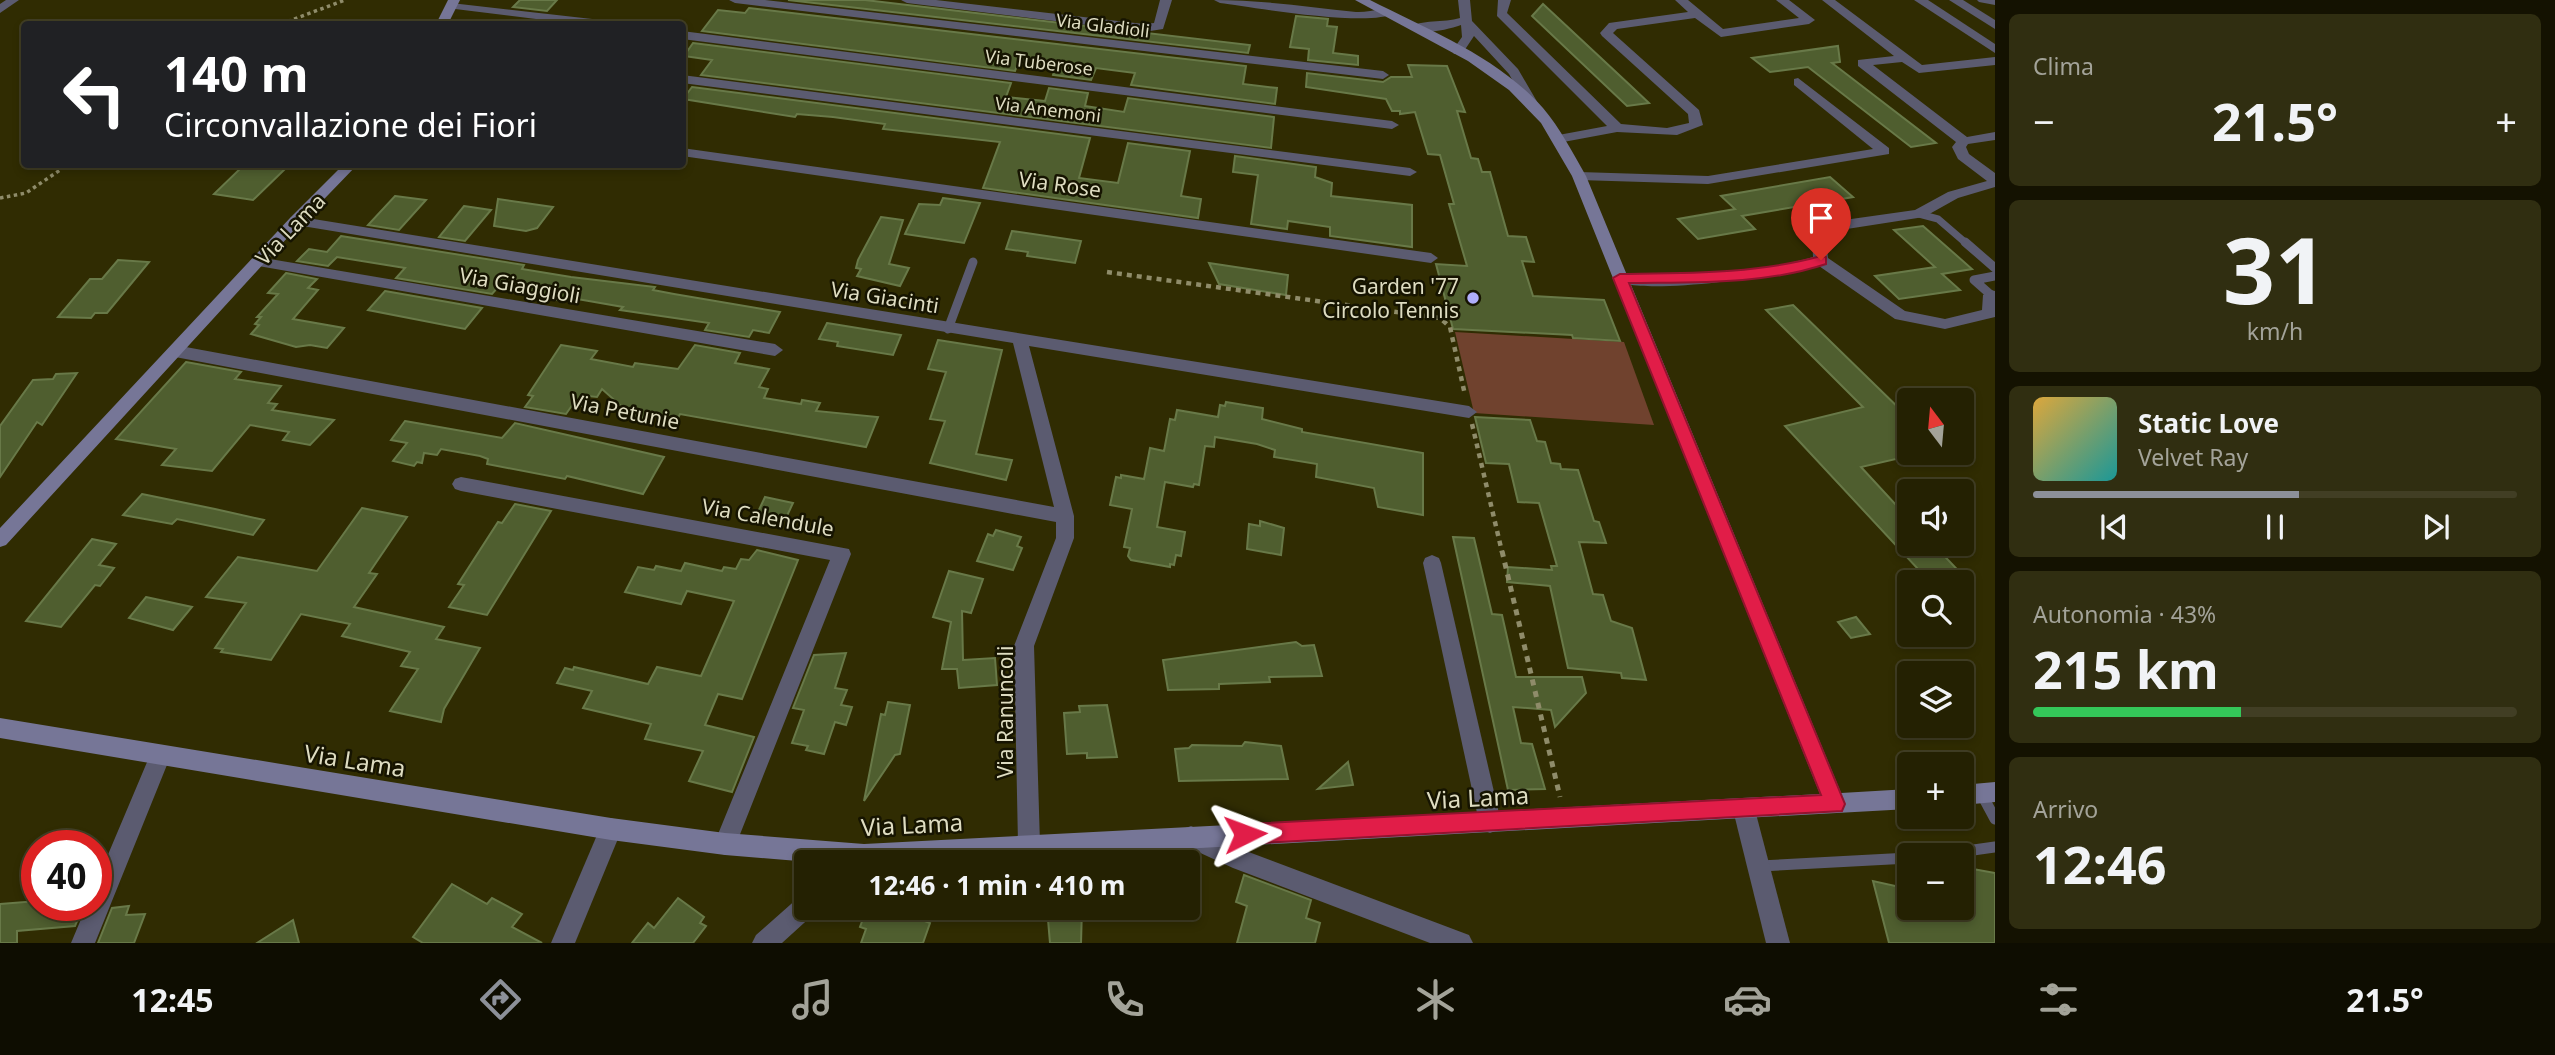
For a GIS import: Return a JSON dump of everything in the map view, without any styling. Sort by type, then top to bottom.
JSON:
[{"type":"street","points":[[0,10],[13,0]]},
{"type":"street","name":"Via Gladioli","points":[[735,0],[1383,75]]},
{"type":"street","points":[[907,0],[1144,28],[1159,26],[1166,0]]},
{"type":"street","points":[[1220,0],[1362,16],[1387,13]]},
{"type":"street","points":[[1361,0],[1501,77],[1534,105]]},
{"type":"street","points":[[1458,51],[1468,37],[1464,0]]},
{"type":"street","points":[[1505,0],[1502,2],[1501,14],[1617,128]]},
{"type":"street","points":[[1681,0],[1721,33],[1809,20],[1782,0]]},
{"type":"street","points":[[1828,0],[1919,69],[1995,61]]},
{"type":"street","points":[[1920,0],[1995,49]]},
{"type":"street","points":[[1960,3],[1989,2]]},
{"type":"street","points":[[443,21],[452,3],[580,21]]},
{"type":"street","points":[[1960,3],[1995,25]]},
{"type":"street","points":[[1558,139],[1617,128],[1663,132],[1686,130],[1696,125],[1694,113],[1606,33],[1612,26],[1697,14]]},
{"type":"street","points":[[1414,28],[1448,26],[1465,20]]},
{"type":"street","points":[[1465,20],[1514,72],[1580,176],[1835,804]]},
{"type":"street","name":"Via Tuberose","points":[[686,36],[1392,125]]},
{"type":"street","points":[[1904,58],[1862,63],[1964,141]]},
{"type":"street","name":"Via Anemoni","points":[[686,80],[1410,173]]},
{"type":"street","points":[[1580,176],[1708,180],[1884,151],[1798,82]]},
{"type":"street","points":[[1995,136],[1964,141],[1959,147],[1963,156],[1995,182]]},
{"type":"street","name":"Via Rose","points":[[686,153],[1431,258]]},
{"type":"street","name":"Via Lama","points":[[0,540],[295,221],[348,168]]},
{"type":"street","points":[[1821,260],[1819,234],[1830,227],[1919,214],[1953,195],[1995,182]]},
{"type":"street","name":"Via Giacinti","points":[[295,221],[1469,412]]},
{"type":"street","points":[[1620,278],[1710,277],[1803,267],[1821,260]]},
{"type":"street","points":[[1821,260],[1900,315],[1945,324],[1990,313],[1991,295]]},
{"type":"street","name":"Via Giaggioli","points":[[258,261],[775,350]]},
{"type":"street","name":"Via Ranuncoli","points":[[1020,341],[1065,516],[1065,538],[1024,646],[1029,844]]},
{"type":"street","name":"Via Petunie","points":[[175,351],[1065,516]]},
{"type":"street","name":"Via Calendule","points":[[461,484],[842,554],[725,844]]},
{"type":"street","points":[[1432,563],[1490,822]]},
{"type":"street","name":"Via Lama","points":[[0,728],[611,829],[794,852]]},
{"type":"street","points":[[83,943],[160,755]]},
{"type":"street","name":"Via Lama","points":[[961,850],[1029,844],[1744,810],[1897,800]]},
{"type":"street","points":[[1744,810],[1778,943]]},
{"type":"street","points":[[563,943],[611,829]]},
{"type":"street","points":[[1191,836],[1233,857],[1461,943]]},
{"type":"street","points":[[764,943],[794,916]]},
{"type":"lane","points":[[1919,214],[1938,219],[1995,268]]},
{"type":"lane","points":[[948,329],[973,262]]},
{"type":"lane","points":[[1991,295],[1974,280],[1995,276]]},
{"type":"lane","points":[[1979,794],[1995,819]]},
{"type":"lane","points":[[1974,851],[1995,847]]},
{"type":"lane","points":[[1759,866],[1897,859]]},
{"type":"path","points":[[289,21],[345,0]]},
{"type":"path","points":[[0,198],[26,193],[63,168]]},
{"type":"path","points":[[1107,272],[1440,318],[1450,327],[1565,818]]},
{"type":"shaded area","points":[[1455,332],[1624,342],[1654,425],[1474,413]]},
{"type":"building","points":[[520,0],[557,0],[547,11],[513,7]]},
{"type":"building","points":[[788,0],[865,0],[1250,45],[1248,53]]},
{"type":"building","points":[[1543,4],[1649,103],[1627,106],[1532,16]]},
{"type":"building","points":[[749,8],[1246,66],[1243,84],[1277,88],[1275,104],[1131,85],[1135,73],[1096,68],[1091,80],[1053,75],[1055,67],[1018,63],[1015,71],[702,31],[718,10],[745,13]]},
{"type":"building","points":[[1296,16],[1328,19],[1327,26],[1337,27],[1333,53],[1358,56],[1358,65],[1308,60],[1309,49],[1290,47]]},
{"type":"building","points":[[693,43],[1011,83],[1006,97],[1045,101],[1049,88],[1088,93],[1085,106],[1124,112],[1128,98],[1274,117],[1271,148],[701,75],[712,60],[686,56]]},
{"type":"building","points":[[1838,46],[1840,62],[1832,63],[1936,143],[1911,147],[1808,67],[1770,72],[1752,58]]},
{"type":"building","points":[[1408,65],[1447,66],[1465,112],[1457,111],[1471,158],[1478,159],[1482,172],[1490,172],[1508,236],[1526,237],[1534,262],[1522,261],[1533,296],[1604,300],[1620,341],[1573,338],[1572,335],[1453,329],[1436,264],[1467,266],[1449,204],[1454,204],[1440,155],[1428,154],[1415,112],[1400,114],[1400,111],[1392,111],[1386,99],[1306,87],[1307,73],[1383,82],[1391,77],[1412,77]]},
{"type":"building","points":[[692,87],[1090,138],[1079,178],[1118,183],[1128,143],[1190,151],[1181,196],[1201,199],[1198,218],[983,188],[1000,142],[883,129],[885,124],[833,117],[797,114],[795,117],[686,99]]},
{"type":"building","points":[[1235,156],[1316,167],[1315,177],[1332,183],[1331,196],[1412,205],[1412,247],[1330,236],[1330,227],[1288,221],[1287,229],[1251,224],[1258,175],[1233,172]]},
{"type":"building","points":[[241,168],[286,168],[253,200],[214,194]]},
{"type":"building","points":[[1830,177],[1853,197],[1742,216],[1755,229],[1698,239],[1678,219],[1735,209],[1721,196]]},
{"type":"building","points":[[395,196],[426,200],[399,230],[368,225]]},
{"type":"building","points":[[943,198],[980,203],[964,243],[905,234],[919,204],[940,205]]},
{"type":"building","points":[[498,199],[553,207],[537,228],[526,231],[494,226]]},
{"type":"building","points":[[464,206],[491,210],[465,241],[439,237]]},
{"type":"building","points":[[881,217],[903,220],[889,264],[909,268],[900,286],[857,276],[861,269],[856,268],[858,260]]},
{"type":"building","points":[[1923,226],[1972,269],[1942,274],[1960,290],[1899,299],[1875,276],[1935,267],[1894,230]]},
{"type":"building","points":[[1012,231],[1081,241],[1075,263],[1027,256],[1028,252],[1006,249]]},
{"type":"building","points":[[341,236],[524,265],[522,269],[571,277],[655,287],[653,290],[780,312],[769,333],[753,330],[749,337],[705,330],[709,323],[620,310],[623,307],[566,297],[563,302],[532,291],[499,286],[492,294],[396,278],[405,268],[337,257],[328,266],[297,261],[309,249],[327,252]]},
{"type":"building","points":[[118,260],[149,262],[107,313],[95,313],[91,318],[58,317],[90,279],[102,279]]},
{"type":"building","points":[[1209,263],[1288,275],[1286,295],[1219,284]]},
{"type":"building","points":[[286,273],[317,279],[308,288],[318,290],[293,319],[344,328],[327,348],[310,345],[296,347],[251,334],[259,325],[255,324],[261,317],[257,317],[278,294],[268,293]]},
{"type":"building","points":[[385,291],[482,308],[465,329],[368,310]]},
{"type":"building","points":[[1793,305],[1897,406],[1897,459],[1861,467],[1897,506],[1897,546],[1785,426],[1863,407],[1766,310]]},
{"type":"building","points":[[827,323],[901,335],[893,355],[837,346],[838,342],[819,339]]},
{"type":"building","points":[[938,340],[1002,350],[976,454],[1012,460],[1006,480],[930,463],[945,421],[930,419],[946,372],[928,369]]},
{"type":"building","points":[[561,345],[597,351],[591,359],[633,367],[635,363],[678,369],[695,345],[740,353],[735,363],[769,369],[759,387],[768,389],[764,398],[801,404],[802,400],[820,403],[816,411],[878,417],[866,447],[680,414],[677,420],[644,415],[640,423],[602,389],[597,397],[588,396],[582,406],[573,404],[566,414],[525,407],[533,396],[528,395]]},
{"type":"building","points":[[186,362],[241,372],[235,379],[281,386],[268,403],[277,404],[272,410],[334,420],[310,445],[283,440],[289,432],[250,425],[212,471],[162,465],[176,449],[116,439]]},
{"type":"building","points":[[77,373],[42,425],[37,422],[0,477],[0,426],[33,380],[53,379],[56,374]]},
{"type":"building","points":[[1226,402],[1263,408],[1262,419],[1302,429],[1302,432],[1423,453],[1423,515],[1378,507],[1374,488],[1316,477],[1317,464],[1274,457],[1275,450],[1215,437],[1214,447],[1205,446],[1199,485],[1194,484],[1193,487],[1165,482],[1157,527],[1185,532],[1181,556],[1176,555],[1174,565],[1170,564],[1170,567],[1131,560],[1128,556],[1130,548],[1124,547],[1132,509],[1110,505],[1116,477],[1121,478],[1121,475],[1144,479],[1150,448],[1164,451],[1170,419],[1175,420],[1177,410],[1218,417],[1220,405],[1225,406]]},
{"type":"building","points":[[1475,417],[1530,420],[1537,441],[1545,442],[1551,463],[1560,464],[1561,469],[1578,470],[1594,521],[1599,522],[1606,543],[1579,542],[1593,594],[1603,595],[1611,621],[1632,628],[1646,680],[1622,678],[1621,673],[1568,668],[1550,586],[1507,582],[1508,567],[1552,570],[1551,566],[1557,566],[1539,503],[1518,502],[1509,464],[1486,463]]},
{"type":"building","points":[[405,421],[502,438],[515,423],[664,457],[643,494],[567,476],[565,479],[487,464],[488,459],[480,456],[441,449],[437,455],[424,453],[422,463],[417,462],[414,466],[393,461],[407,443],[391,440]]},
{"type":"building","points":[[142,494],[264,520],[253,535],[177,519],[172,524],[123,515]]},
{"type":"building","points":[[765,497],[793,503],[785,520],[757,514]]},
{"type":"building","points":[[515,504],[551,511],[487,615],[449,607],[464,585],[458,584],[498,522],[502,523]]},
{"type":"building","points":[[362,508],[407,517],[369,573],[377,574],[354,607],[444,627],[436,639],[480,648],[444,709],[441,722],[390,711],[418,669],[401,666],[410,652],[342,636],[350,624],[301,614],[271,660],[221,652],[223,649],[215,648],[246,603],[206,597],[238,557],[317,571]]},
{"type":"building","points":[[1260,521],[1284,528],[1281,555],[1247,549],[1249,524],[1260,526]]},
{"type":"building","points":[[996,530],[1021,537],[1017,546],[1022,548],[1013,570],[977,561],[988,534],[993,536]]},
{"type":"building","points":[[1453,537],[1474,538],[1492,614],[1502,615],[1516,677],[1582,677],[1586,693],[1555,727],[1551,710],[1513,707],[1521,743],[1532,744],[1545,789],[1508,790]]},
{"type":"building","points":[[92,539],[116,544],[99,565],[114,568],[100,586],[95,585],[61,627],[26,621]]},
{"type":"building","points":[[757,550],[798,560],[742,699],[718,694],[705,725],[754,737],[732,792],[689,781],[703,751],[645,739],[651,724],[583,708],[592,691],[557,683],[565,668],[573,670],[574,667],[648,684],[657,667],[701,676],[734,601],[687,591],[681,604],[625,592],[638,567],[654,570],[656,566],[681,571],[685,563],[722,571],[724,567],[736,569],[741,559],[749,560]]},
{"type":"building","points":[[1906,556],[1944,556],[1958,570],[1919,570]]},
{"type":"building","points":[[949,571],[983,579],[971,613],[962,611],[963,660],[995,658],[997,685],[959,688],[957,669],[942,669],[951,622],[933,617]]},
{"type":"building","points":[[146,597],[192,607],[173,630],[129,618]]},
{"type":"building","points":[[1856,617],[1870,634],[1851,638],[1838,622]]},
{"type":"building","points":[[1296,642],[1302,646],[1314,645],[1322,676],[1269,677],[1270,682],[1219,684],[1219,689],[1168,690],[1163,660]]},
{"type":"building","points":[[846,653],[835,688],[847,690],[841,705],[852,707],[846,725],[835,722],[824,754],[806,750],[808,746],[792,743],[804,710],[793,708],[814,655]]},
{"type":"building","points":[[888,702],[910,705],[900,754],[895,755],[864,801],[881,714],[885,715]]},
{"type":"building","points":[[1107,705],[1117,757],[1087,758],[1087,753],[1067,754],[1064,713],[1080,712],[1079,706]]},
{"type":"building","points":[[1245,742],[1281,746],[1288,779],[1179,781],[1175,749],[1189,748],[1192,745],[1242,746]]},
{"type":"building","points":[[1348,762],[1353,785],[1318,789]]},
{"type":"building","points":[[1974,869],[1995,873],[1995,943],[1889,943],[1873,881],[1897,886],[1897,920],[1974,920]]},
{"type":"building","points":[[1244,875],[1311,900],[1306,918],[1320,923],[1315,943],[1237,943],[1247,906],[1236,902]]},
{"type":"building","points":[[452,884],[487,904],[492,898],[522,914],[512,927],[542,943],[423,943],[413,937]]},
{"type":"building","points":[[678,898],[704,917],[700,923],[706,926],[693,943],[632,943],[648,923],[654,928]]},
{"type":"building","points":[[21,902],[21,921],[77,921],[75,926],[17,931],[17,943],[0,943],[0,904]]},
{"type":"building","points":[[129,906],[126,915],[145,914],[134,943],[98,943],[107,921],[112,921],[112,908]]},
{"type":"building","points":[[293,920],[299,943],[257,943]]},
{"type":"building","points":[[863,920],[922,920],[930,923],[923,943],[861,943],[866,929],[860,927]]},
{"type":"building","points":[[1048,920],[1082,920],[1081,943],[1050,943]]},
{"type":"place","name":"Garden '77 Circolo Tennis","points":[[1473,298]]},
{"type":"route","points":[[1245,834],[1835,804],[1620,278],[1644,280],[1710,277],[1803,267],[1821,260]]}]
